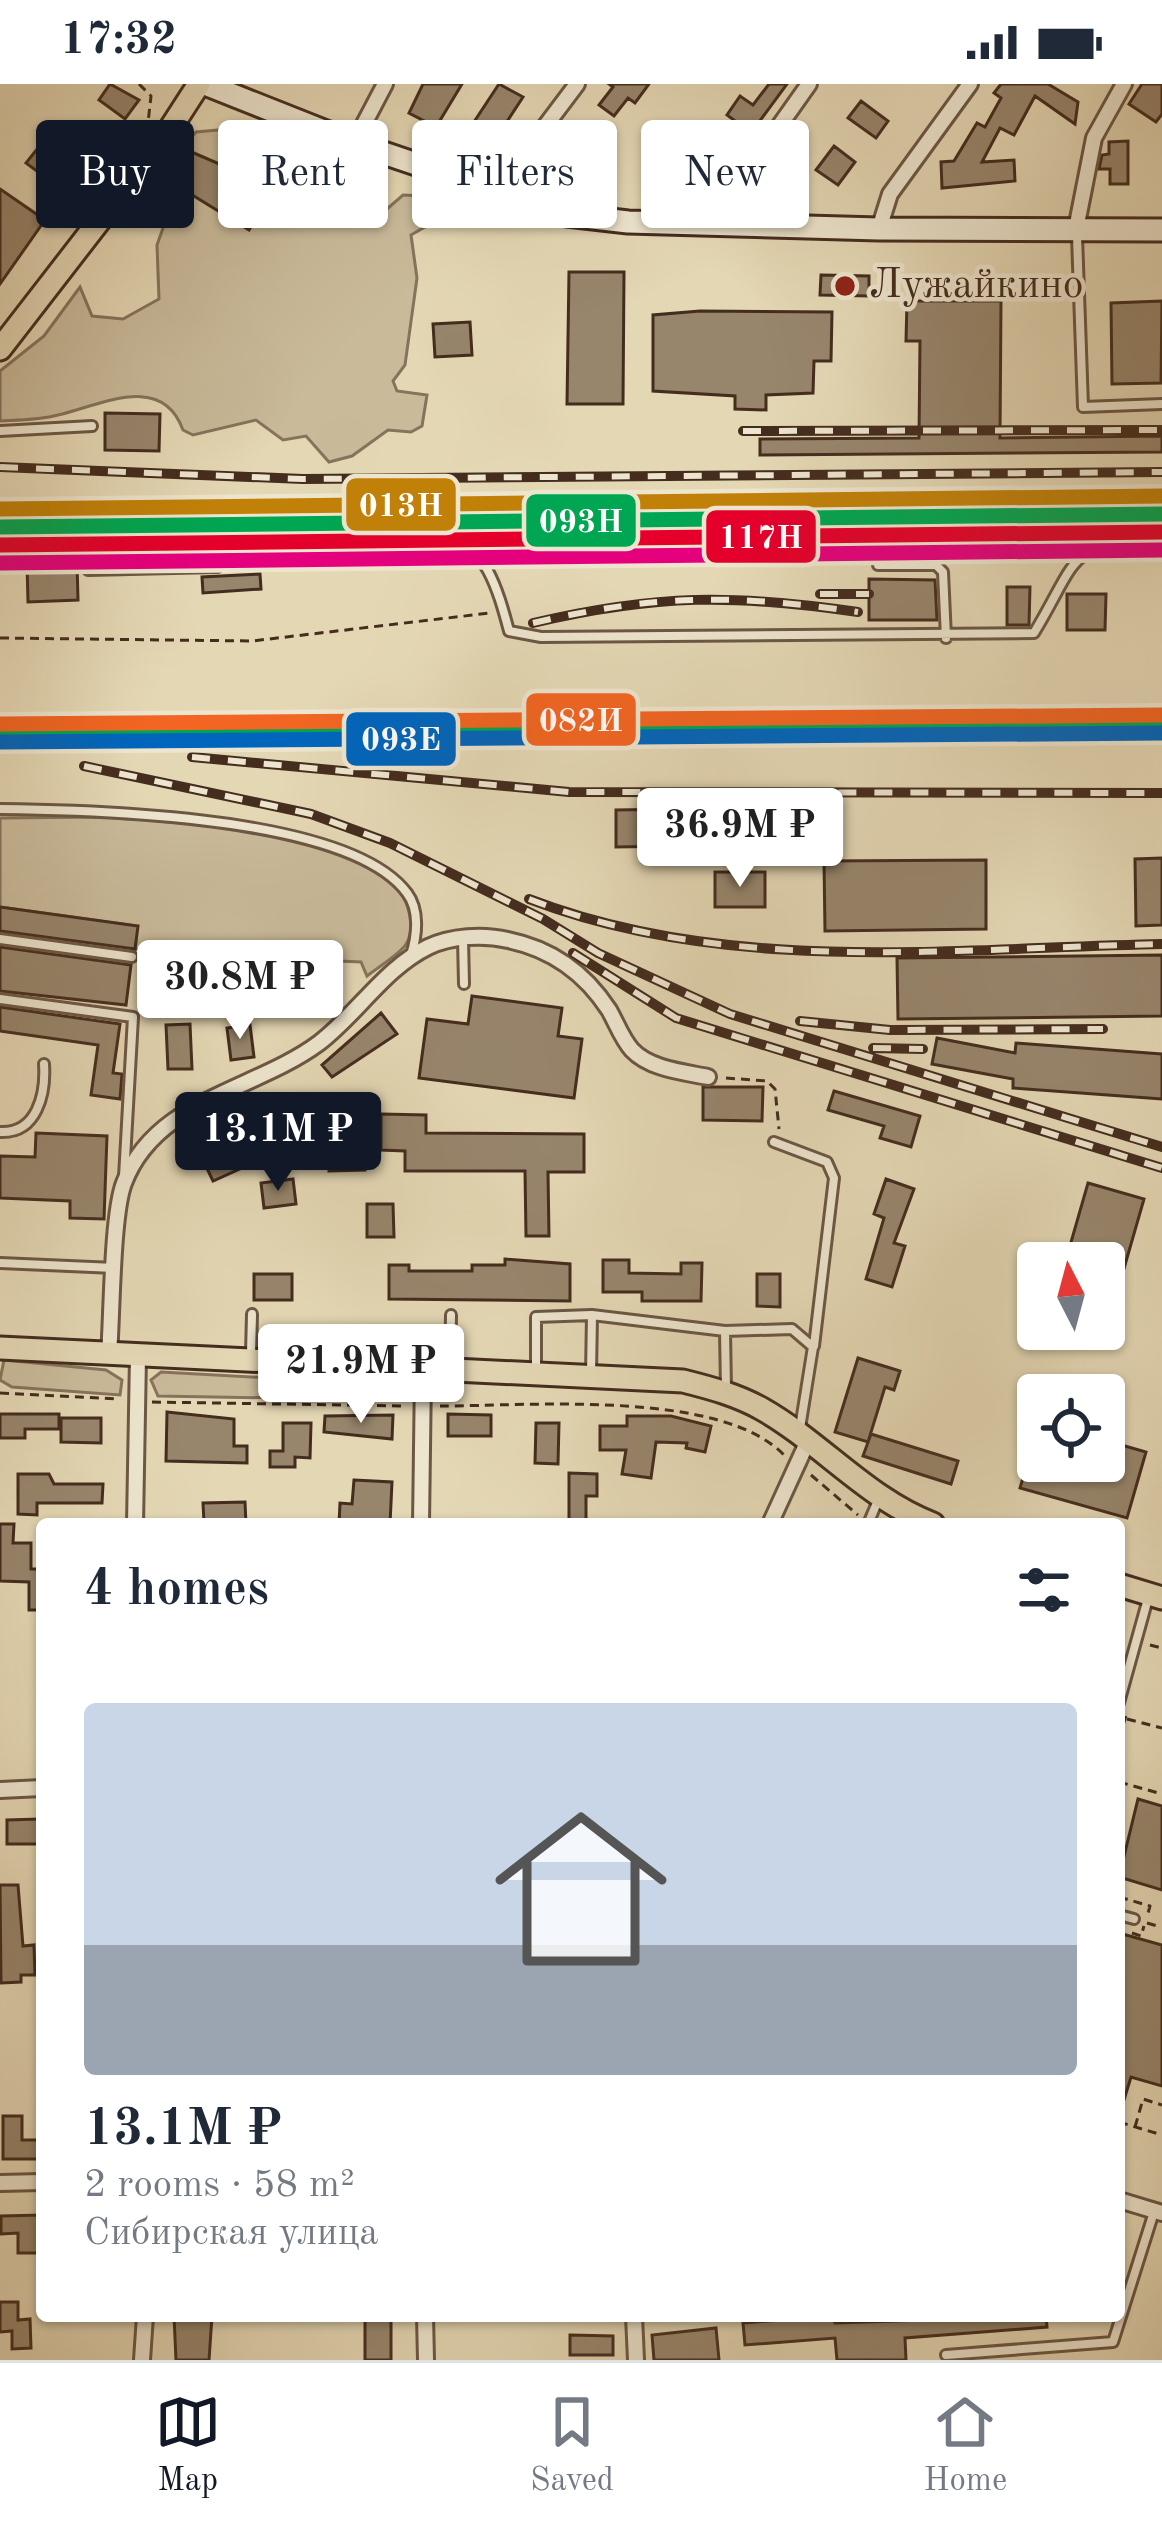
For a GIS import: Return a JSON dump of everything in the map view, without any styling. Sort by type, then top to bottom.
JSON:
[{"type":"main road","points":[[0,348],[202,84],[295,120]]},
{"type":"main road","points":[[809,227],[1162,230]]},
{"type":"main road","points":[[0,1348],[423,1373],[683,1382],[726,1392],[764,1410],[880,1496],[922,1518]]},
{"type":"main road","points":[[1125,1587],[1155,1596]]},
{"type":"street","points":[[366,120],[385,84]]},
{"type":"street","points":[[550,120],[577,84]]},
{"type":"street","points":[[783,120],[809,84]]},
{"type":"street","points":[[879,229],[890,194],[970,84]]},
{"type":"street","points":[[1076,229],[1094,138],[1124,84]]},
{"type":"street","points":[[109,1355],[123,1184],[167,1126],[196,1104],[279,1070],[308,1050],[411,956],[463,938],[503,938],[544,950],[597,991],[631,1049],[649,1062],[708,1077]]},
{"type":"street","points":[[135,1518],[138,1356]]},
{"type":"street","points":[[421,1518],[423,1373]]},
{"type":"street","points":[[773,1518],[796,1468],[803,1439]]},
{"type":"street","points":[[0,1790],[36,1788]]},
{"type":"street","points":[[0,2183],[36,2182]]},
{"type":"street","points":[[1125,2202],[1158,2211]]},
{"type":"street","points":[[142,2360],[145,2322]]},
{"type":"street","points":[[425,2322],[426,2360]]},
{"type":"street","points":[[634,2322],[636,2360]]},
{"type":"lane","points":[[1076,229],[1083,407],[1162,404]]},
{"type":"lane","points":[[0,431],[92,426]]},
{"type":"lane","points":[[0,536],[166,534],[221,544],[443,531],[463,537],[480,554],[509,631],[541,637],[946,638],[1034,633],[1066,567],[1093,547],[1162,539]]},
{"type":"lane","points":[[88,570],[217,567],[221,544]]},
{"type":"lane","points":[[878,566],[936,565],[943,572],[946,638]]},
{"type":"lane","points":[[0,809],[142,812],[247,827],[328,848],[380,869],[410,895],[418,933],[411,956]]},
{"type":"lane","points":[[463,938],[464,984]]},
{"type":"lane","points":[[0,939],[132,957]]},
{"type":"lane","points":[[0,999],[133,1017],[123,1184]]},
{"type":"lane","points":[[0,1132],[15,1133],[33,1120],[46,1085],[44,1064]]},
{"type":"lane","points":[[777,1142],[827,1162],[834,1178],[803,1439]]},
{"type":"lane","points":[[0,1263],[116,1268]]},
{"type":"lane","points":[[251,1314],[251,1364]]},
{"type":"lane","points":[[450,1374],[451,1315]]},
{"type":"lane","points":[[536,1376],[536,1317],[592,1315],[724,1331],[791,1329],[813,1347]]},
{"type":"lane","points":[[591,1378],[592,1315]]},
{"type":"lane","points":[[724,1331],[726,1392]]},
{"type":"lane","points":[[871,1518],[880,1496]]},
{"type":"lane","points":[[1125,1685],[1155,1596]]},
{"type":"lane","points":[[1125,1917],[1134,1919]]},
{"type":"lane","points":[[1125,2307],[1158,2211]]},
{"type":"lane","points":[[946,2355],[1113,2342],[1120,2322]]},
{"type":"path","points":[[139,84],[152,96],[148,120]]},
{"type":"path","points":[[0,638],[251,641],[504,612]]},
{"type":"path","points":[[708,1077],[767,1081],[775,1089],[777,1142]]},
{"type":"path","points":[[796,1468],[860,1518]]},
{"type":"path","points":[[1125,1718],[1162,1728]]},
{"type":"path","points":[[1125,1784],[1162,1794]]},
{"type":"path","points":[[1145,1922],[1161,1927]]},
{"type":"path","points":[[1135,2127],[1143,2099],[1162,2105]]},
{"type":"path","points":[[1125,2124],[1162,2135]]},
{"type":"shaded area","points":[[218,130],[218,228],[388,228],[388,208],[403,195],[412,195],[412,228],[423,228],[411,235],[417,278],[405,365],[393,381],[397,391],[427,395],[422,426],[411,432],[388,430],[352,456],[329,462],[306,436],[283,440],[256,420],[193,435],[183,430],[161,402],[146,397],[111,400],[44,418],[0,421],[0,371],[44,336],[80,287],[92,316],[123,319],[159,299],[157,245],[163,228],[194,228],[196,132]]},
{"type":"shaded area","points":[[102,817],[275,836],[363,863],[394,885],[409,912],[409,939],[367,976],[361,962],[154,953],[135,949],[137,926],[0,907],[0,818]]},
{"type":"shaded area","points":[[4,1360],[106,1370],[122,1380],[120,1395],[12,1387],[0,1380]]},
{"type":"shaded area","points":[[161,1372],[327,1381],[338,1399],[158,1396],[151,1380]]},
{"type":"building","points":[[110,84],[139,100],[125,119],[99,100]]},
{"type":"building","points":[[423,84],[462,84],[440,120],[422,120],[409,113]]},
{"type":"building","points":[[499,84],[523,97],[508,120],[475,120]]},
{"type":"building","points":[[609,84],[649,84],[635,103],[628,98],[614,116],[599,105],[613,87]]},
{"type":"building","points":[[769,84],[787,84],[761,120],[734,120],[727,115],[740,96],[753,105]]},
{"type":"building","points":[[1001,84],[1048,84],[1078,102],[1075,124],[1035,96],[1014,135],[1000,128],[982,162],[1014,160],[1015,181],[942,188],[941,162],[954,161],[977,123],[985,127],[1001,98],[994,93]]},
{"type":"building","points":[[1142,84],[1162,84],[1162,114],[1156,122],[1129,104]]},
{"type":"building","points":[[861,101],[888,121],[876,138],[848,118]]},
{"type":"building","points":[[1128,141],[1128,184],[1110,184],[1110,169],[1099,169],[1102,155],[1109,154],[1109,142]]},
{"type":"building","points":[[834,146],[855,162],[838,185],[816,170]]},
{"type":"building","points":[[36,150],[36,170],[26,163]]},
{"type":"building","points":[[194,153],[218,163],[218,211],[194,196]]},
{"type":"building","points":[[0,189],[36,214],[39,228],[0,284]]},
{"type":"building","points":[[569,272],[624,272],[623,404],[567,404]]},
{"type":"building","name":"Лужайкино","points":[[821,275],[869,276],[869,296],[820,295]]},
{"type":"building","points":[[907,301],[1001,301],[1000,438],[1162,436],[1162,452],[760,455],[760,439],[919,438],[920,341],[906,341]]},
{"type":"building","points":[[1162,301],[1161,383],[1112,384],[1111,303]]},
{"type":"building","points":[[832,312],[831,361],[814,361],[813,393],[766,395],[766,410],[735,409],[735,396],[653,391],[653,315]]},
{"type":"building","points":[[470,322],[472,355],[435,357],[433,324]]},
{"type":"building","points":[[105,413],[160,414],[159,451],[105,450]]},
{"type":"building","points":[[77,562],[78,600],[28,602],[27,563]]},
{"type":"building","points":[[260,574],[261,589],[203,593],[202,577]]},
{"type":"building","points":[[869,579],[935,580],[937,620],[869,620]]},
{"type":"building","points":[[1007,587],[1030,587],[1029,625],[1007,625]]},
{"type":"building","points":[[1067,594],[1106,594],[1105,630],[1067,630]]},
{"type":"building","points":[[678,809],[679,846],[616,847],[616,810]]},
{"type":"building","points":[[1162,858],[1162,925],[1136,926],[1135,859]]},
{"type":"building","points":[[986,860],[986,929],[825,931],[824,861]]},
{"type":"building","points":[[715,872],[765,872],[765,907],[715,907]]},
{"type":"building","points":[[0,907],[138,926],[135,949],[0,931]]},
{"type":"building","points":[[0,947],[131,965],[126,1005],[0,991]]},
{"type":"building","points":[[1162,955],[1162,1016],[898,1019],[897,958]]},
{"type":"building","points":[[472,996],[562,1008],[558,1036],[582,1039],[574,1098],[419,1078],[427,1019],[468,1024]]},
{"type":"building","points":[[0,1007],[120,1024],[113,1073],[122,1074],[120,1099],[91,1095],[98,1045],[0,1031]]},
{"type":"building","points":[[381,1013],[397,1034],[332,1077],[322,1065]]},
{"type":"building","points":[[190,1024],[192,1069],[168,1069],[166,1025]]},
{"type":"building","points":[[250,1025],[254,1057],[231,1060],[227,1028]]},
{"type":"building","points":[[937,1038],[1015,1053],[1016,1043],[1162,1054],[1162,1099],[1013,1088],[1013,1079],[932,1064]]},
{"type":"building","points":[[703,1087],[763,1087],[762,1121],[703,1120]]},
{"type":"building","points":[[834,1091],[920,1116],[911,1147],[880,1138],[884,1126],[828,1110]]},
{"type":"building","points":[[381,1114],[426,1115],[426,1133],[584,1134],[584,1172],[548,1172],[549,1236],[526,1236],[525,1171],[405,1171],[405,1151],[381,1150]]},
{"type":"building","points":[[36,1133],[107,1136],[104,1219],[70,1218],[70,1201],[0,1198],[0,1156],[35,1157]]},
{"type":"building","points":[[232,1142],[244,1167],[213,1181],[201,1156]]},
{"type":"building","points":[[329,1142],[364,1142],[365,1170],[329,1171]]},
{"type":"building","points":[[293,1179],[296,1204],[264,1208],[261,1183]]},
{"type":"building","points":[[886,1179],[914,1189],[894,1243],[905,1246],[892,1287],[866,1279],[884,1218],[874,1214]]},
{"type":"building","points":[[1088,1183],[1144,1199],[1125,1265],[1125,1242],[1071,1242]]},
{"type":"building","points":[[367,1204],[393,1204],[394,1237],[367,1237]]},
{"type":"building","points":[[505,1259],[570,1264],[570,1301],[389,1299],[389,1265],[409,1265],[409,1271],[472,1271],[472,1265],[505,1265]]},
{"type":"building","points":[[603,1260],[629,1260],[629,1273],[681,1274],[681,1263],[702,1263],[701,1301],[642,1301],[642,1292],[603,1292]]},
{"type":"building","points":[[254,1274],[292,1274],[292,1300],[254,1300]]},
{"type":"building","points":[[757,1274],[780,1274],[780,1307],[757,1306]]},
{"type":"building","points":[[858,1358],[900,1371],[894,1390],[885,1387],[868,1442],[835,1432]]},
{"type":"building","points":[[167,1412],[234,1419],[234,1446],[247,1446],[247,1463],[166,1461]]},
{"type":"building","points":[[0,1414],[59,1414],[59,1429],[25,1429],[25,1438],[0,1438]]},
{"type":"building","points":[[448,1414],[491,1415],[491,1436],[448,1436]]},
{"type":"building","points":[[393,1415],[392,1439],[324,1432],[325,1416]]},
{"type":"building","points":[[627,1416],[671,1416],[711,1426],[705,1452],[686,1448],[687,1443],[656,1442],[651,1478],[622,1474],[626,1450],[600,1450],[600,1426],[627,1426]]},
{"type":"building","points":[[61,1418],[101,1418],[101,1443],[61,1442]]},
{"type":"building","points":[[283,1423],[311,1423],[310,1458],[295,1457],[295,1467],[270,1467],[270,1451],[283,1451]]},
{"type":"building","points":[[536,1423],[559,1423],[558,1464],[535,1463]]},
{"type":"building","points":[[871,1434],[958,1461],[951,1484],[863,1456]]},
{"type":"building","points":[[1125,1446],[1146,1452],[1127,1518],[1020,1488],[1022,1482],[1125,1482]]},
{"type":"building","points":[[569,1473],[597,1474],[597,1496],[586,1496],[586,1518],[569,1518]]},
{"type":"building","points":[[18,1474],[49,1474],[54,1484],[103,1484],[102,1503],[37,1503],[37,1515],[18,1514]]},
{"type":"building","points":[[354,1480],[392,1482],[390,1518],[339,1518],[340,1503],[352,1504]]},
{"type":"building","points":[[245,1502],[246,1518],[204,1518],[203,1503]]},
{"type":"building","points":[[0,1524],[14,1524],[13,1543],[31,1543],[36,1610],[29,1610],[29,1582],[0,1581]]},
{"type":"building","points":[[1138,1799],[1162,1806],[1162,1890],[1125,1879],[1125,1852]]},
{"type":"building","points":[[36,1819],[36,1844],[7,1844],[7,1820]]},
{"type":"building","points":[[0,1885],[18,1885],[23,1946],[34,1945],[35,1975],[21,1975],[21,1982],[1,1983]]},
{"type":"building","points":[[1125,1935],[1162,1945],[1162,2086],[1131,2077],[1125,2096]]},
{"type":"building","points":[[3,2116],[22,2116],[22,2140],[36,2140],[36,2159],[3,2159]]},
{"type":"building","points":[[36,2215],[36,2253],[18,2253],[18,2233],[1,2234],[1,2216]]},
{"type":"building","points":[[0,2302],[18,2302],[18,2320],[30,2319],[31,2348],[12,2349],[12,2331],[0,2332]]},
{"type":"building","points":[[174,2322],[212,2322],[209,2360],[176,2360]]},
{"type":"building","points":[[365,2322],[391,2322],[391,2360],[365,2360]]},
{"type":"building","points":[[1047,2322],[1047,2327],[905,2338],[906,2360],[837,2360],[835,2338],[745,2345],[743,2323]]},
{"type":"building","points":[[716,2328],[719,2360],[654,2360],[652,2335]]},
{"type":"building","points":[[570,2335],[613,2336],[613,2355],[570,2355]]},
{"type":"railway","points":[[743,431],[1162,430]]},
{"type":"railway","points":[[0,467],[303,479],[1162,472]]},
{"type":"railway","points":[[820,594],[869,594]]},
{"type":"railway","points":[[533,623],[619,607],[695,600],[772,602],[858,612]]},
{"type":"railway","points":[[192,757],[569,792],[1162,793]]},
{"type":"railway","points":[[84,766],[311,814],[390,843],[543,919],[598,953],[730,1014],[1162,1147]]},
{"type":"railway","points":[[529,899],[605,923],[762,948],[923,952],[1162,944]]},
{"type":"railway","points":[[573,953],[676,1018],[1162,1168]]},
{"type":"railway","points":[[800,1021],[890,1030],[1103,1029]]},
{"type":"railway","points":[[873,1048],[923,1049]]},
{"type":"transit line","name":"013Н","points":[[0,509],[1162,496]]},
{"type":"transit line","name":"093Н","points":[[0,527],[1162,514]]},
{"type":"transit line","name":"117Н","points":[[0,545],[1162,532]]},
{"type":"transit line","points":[[0,563],[1162,550]]},
{"type":"transit line","name":"082И","points":[[0,724],[1162,715]]},
{"type":"transit line","name":"093Н","points":[[0,737],[1162,729]]},
{"type":"transit line","name":"093Е","points":[[0,742],[1162,733]]},
{"type":"place","name":"Лужайкино","points":[[845,286]]}]
